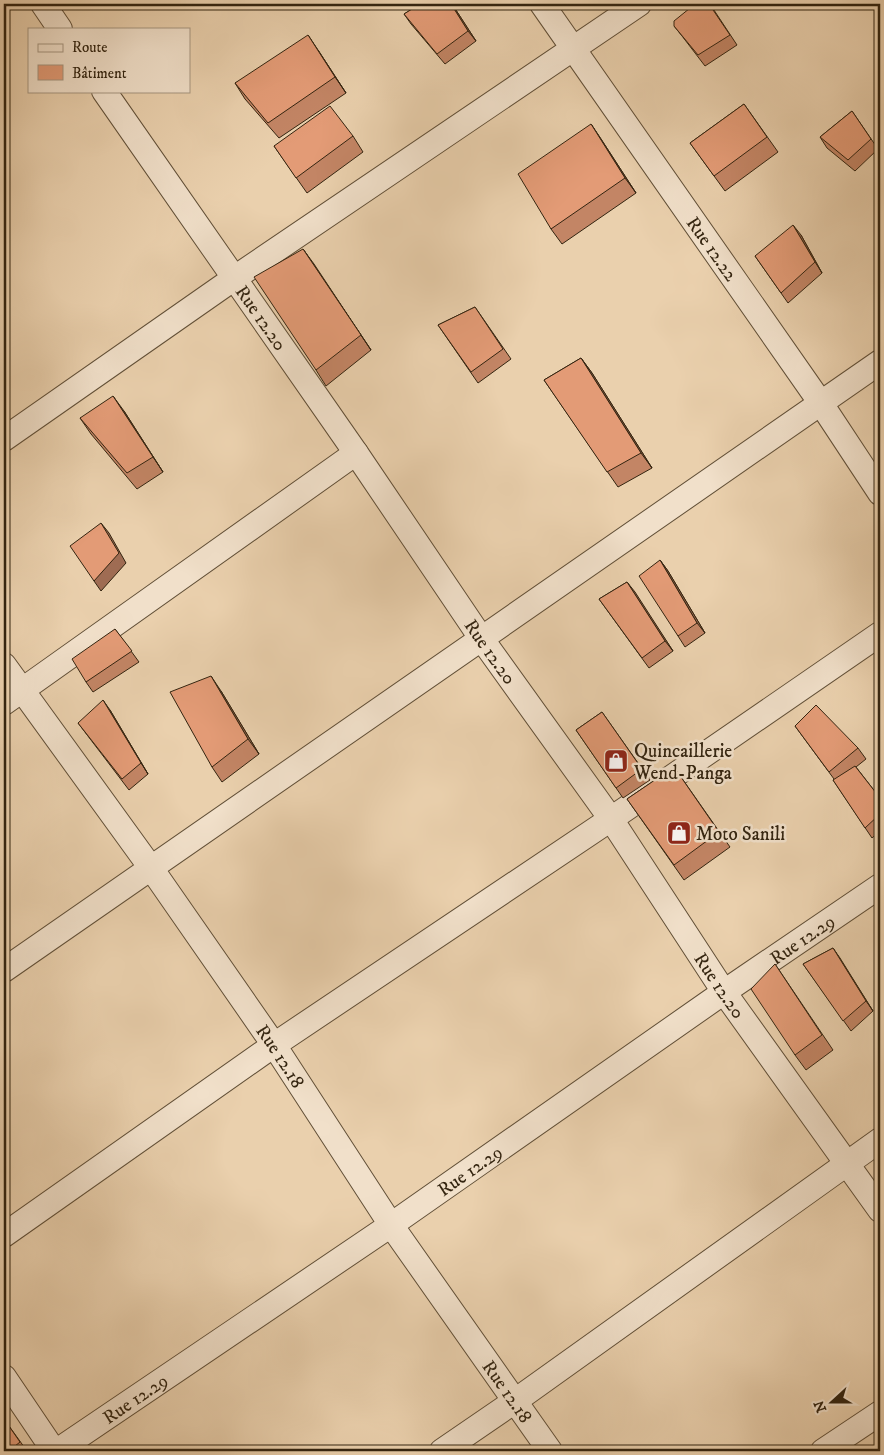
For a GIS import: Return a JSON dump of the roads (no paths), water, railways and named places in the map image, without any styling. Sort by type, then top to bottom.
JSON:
[{"type":"street","points":[[43,4],[59,28]]},
{"type":"street","name":"Rue 12.22","points":[[542,4],[820,402],[880,493]]},
{"type":"street","points":[[4,439],[236,278],[639,4]]},
{"type":"street","name":"Rue 12.20","points":[[105,92],[236,278],[481,638],[611,819],[724,992],[880,1210]]},
{"type":"street","points":[[4,970],[880,362]]},
{"type":"street","points":[[13,697],[356,453]]},
{"type":"street","points":[[4,1236],[274,1046],[611,819],[880,634]]},
{"type":"street","name":"Rue 12.18","points":[[4,665],[13,697],[152,868],[274,1046],[391,1225],[550,1451]]},
{"type":"street","name":"Rue 12.29","points":[[55,1451],[391,1225],[724,992],[880,886]]},
{"type":"street","points":[[442,1451],[880,1140]]},
{"type":"street","points":[[4,1377],[55,1451]]},
{"type":"street","points":[[823,1451],[880,1412]]},
{"type":"place","name":"Quincaillerie Wend-Panga","points":[[616,761]]},
{"type":"place","name":"Moto Sanili","points":[[679,833]]}]
